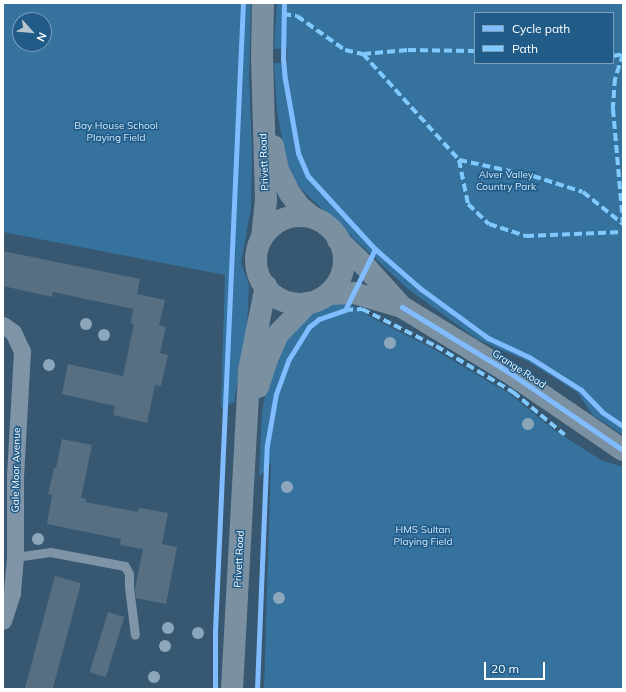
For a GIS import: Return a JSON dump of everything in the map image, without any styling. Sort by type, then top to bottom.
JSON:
[{"type":"main road","name":"Privett Road","points":[[262,238],[266,200],[262,86],[263,3]]},
{"type":"main road","name":"Privett Road","points":[[262,86],[278,170],[299,206],[314,218]]},
{"type":"main road","points":[[303,216],[314,218],[331,228],[342,245],[344,260],[341,276],[334,288],[322,298],[308,303],[289,303],[275,296],[262,282],[257,268],[257,252],[262,238],[270,228],[283,219],[303,216]]},
{"type":"main road","name":"Grange Road","points":[[338,240],[366,267],[402,307]]},
{"type":"main road","name":"Privett Road","points":[[232,689],[249,370],[266,286]]},
{"type":"main road","name":"Grange Road","points":[[328,294],[354,293],[402,307],[507,371],[623,450]]},
{"type":"main road","name":"Privett Road","points":[[245,429],[267,359],[278,334],[308,303]]},
{"type":"street","name":"Gale Moor Avenue","points":[[3,325],[13,332],[22,351],[15,477],[15,557],[12,593],[3,621]]},
{"type":"lane","points":[[15,557],[50,552],[125,566],[129,574],[129,587],[135,635]]},
{"type":"green space","name":"Bay House School Playing Field","points":[[3,3],[251,3],[249,76],[252,149],[251,208],[241,263],[249,285],[247,327],[234,402],[221,408],[225,275],[3,232]]},
{"type":"green space","name":"Alver Valley Country Park","points":[[277,3],[623,3],[623,435],[593,415],[577,392],[529,362],[477,339],[408,289],[304,192],[292,176],[285,156],[277,110],[274,63],[287,63],[287,48],[274,49]]},
{"type":"green space","name":"HMS Sultan Playing Field","points":[[345,301],[374,319],[430,347],[510,394],[554,430],[601,460],[623,467],[623,689],[264,689],[271,463],[259,477],[262,413],[267,383],[282,345],[316,307]]},
{"type":"building","points":[[3,251],[140,279],[137,294],[165,300],[159,325],[166,327],[160,353],[168,355],[161,386],[155,385],[147,423],[113,415],[115,406],[62,394],[68,364],[123,376],[134,324],[131,323],[133,309],[53,292],[52,297],[3,286]]},
{"type":"building","points":[[62,439],[92,445],[81,498],[86,499],[85,502],[138,512],[139,508],[168,513],[162,544],[177,547],[166,604],[136,598],[135,589],[143,549],[120,545],[121,539],[47,524],[52,495],[48,494],[54,468],[56,468]]},
{"type":"building","points":[[55,576],[81,583],[53,689],[25,689]]},
{"type":"building","points":[[108,612],[124,617],[106,677],[90,672]]},
{"type":"marked path","points":[[283,14],[297,16],[345,50],[363,54],[408,50],[474,51]]},
{"type":"marked path","points":[[363,54],[459,160],[533,176],[583,192],[623,224]]},
{"type":"marked path","points":[[623,54],[615,78],[613,109],[623,224]]},
{"type":"marked path","points":[[614,56],[623,54]]},
{"type":"marked path","points":[[459,160],[468,204],[489,224],[526,236],[623,232]]},
{"type":"marked path","points":[[345,310],[362,309],[436,346],[513,392],[565,435]]},
{"type":"cycle path","points":[[215,689],[215,631],[243,3]]},
{"type":"cycle path","points":[[284,3],[283,58],[285,79],[298,153],[308,176],[375,249],[421,289],[488,338],[529,357],[581,390],[602,412],[623,426]]},
{"type":"cycle path","points":[[257,689],[267,445],[276,394],[289,359],[309,327],[319,319],[345,310],[375,249]]},
{"type":"cycle path","points":[[402,307],[507,371],[623,450]]}]
